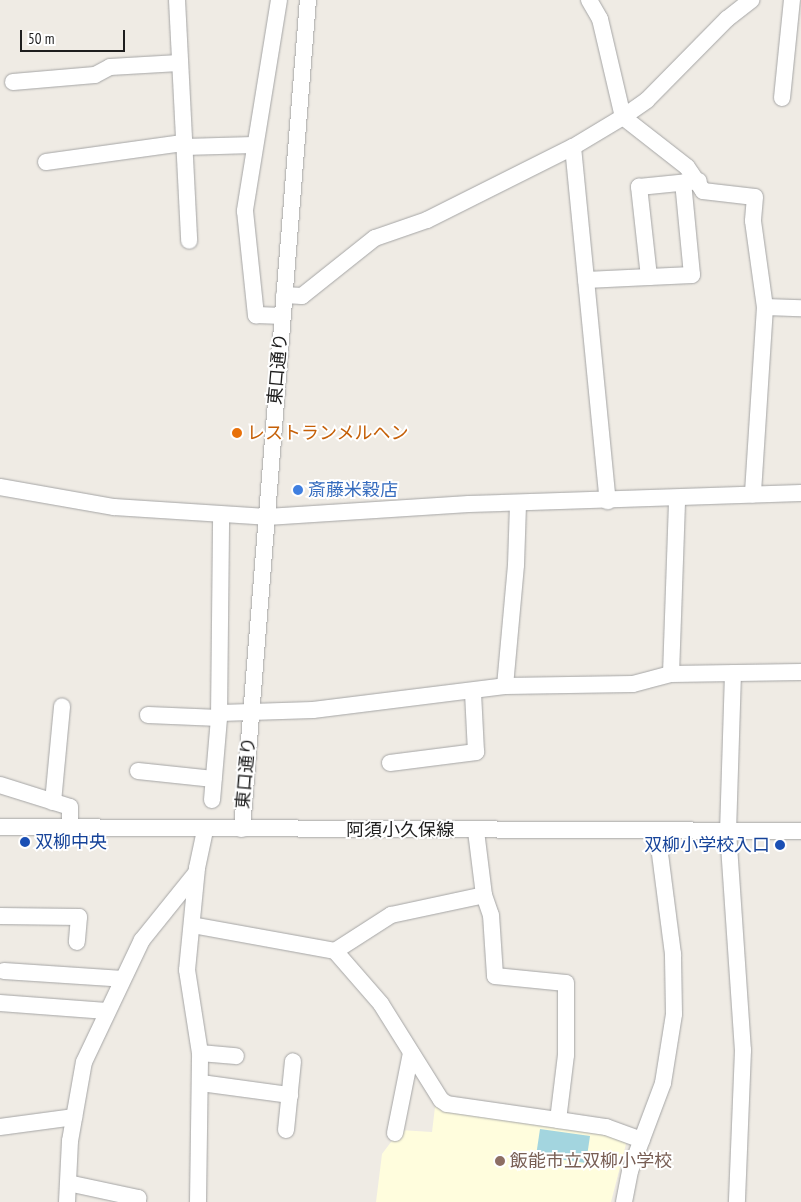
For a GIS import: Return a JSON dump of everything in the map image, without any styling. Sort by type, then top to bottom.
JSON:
[{"type":"street","points":[[177,0],[178,63],[190,241]]},
{"type":"street","points":[[279,0],[254,145],[245,211],[256,315],[282,316]]},
{"type":"street","name":"東口通り","points":[[242,829],[308,0]]},
{"type":"street","points":[[586,280],[692,276],[690,182],[687,167],[623,117],[600,19],[589,0]]},
{"type":"street","points":[[600,19],[603,0]]},
{"type":"street","points":[[284,295],[302,296],[375,238],[427,220],[573,147],[623,117],[647,100],[727,19],[751,0]]},
{"type":"street","points":[[782,98],[792,0]]},
{"type":"street","points":[[13,82],[96,76],[110,67],[178,63]]},
{"type":"street","points":[[46,162],[184,145],[254,145]]},
{"type":"street","points":[[573,147],[608,501]]},
{"type":"street","points":[[649,277],[639,187],[690,182],[703,191],[756,197],[753,221],[765,307],[753,495]]},
{"type":"street","points":[[765,307],[801,308]]},
{"type":"street","points":[[0,487],[114,507],[221,516],[267,517],[518,504],[801,493]]},
{"type":"street","points":[[671,674],[677,498]]},
{"type":"street","points":[[505,686],[516,565],[518,504]]},
{"type":"street","points":[[212,800],[220,715],[221,516]]},
{"type":"street","points":[[148,715],[251,714],[473,692],[505,686],[633,684],[671,674],[801,672]]},
{"type":"street","points":[[732,673],[728,831],[743,1050],[737,1202]]},
{"type":"street","points":[[390,763],[476,752],[473,692]]},
{"type":"street","points":[[53,802],[62,706]]},
{"type":"street","points":[[138,771],[214,779]]},
{"type":"street","points":[[0,785],[70,807],[70,827]]},
{"type":"street","name":"阿須小久保線","points":[[0,827],[801,831]]},
{"type":"street","points":[[198,1202],[200,1053],[187,970],[196,873],[205,829]]},
{"type":"street","points":[[476,830],[484,895],[491,915],[495,976],[566,983],[566,1055],[558,1120]]},
{"type":"street","points":[[624,1202],[630,1171],[664,1083],[674,1014],[674,954],[657,831]]},
{"type":"street","points":[[67,1202],[74,1117],[84,1062],[142,940],[196,873]]},
{"type":"street","points":[[335,951],[391,915],[484,895]]},
{"type":"street","points":[[0,916],[79,918],[77,942]]},
{"type":"street","points":[[192,925],[335,951],[382,1004],[441,1100],[447,1104],[606,1126],[642,1140]]},
{"type":"street","points":[[4,971],[123,979]]},
{"type":"street","points":[[0,1003],[107,1011]]},
{"type":"street","points":[[395,1133],[412,1052]]},
{"type":"street","points":[[200,1053],[236,1056]]},
{"type":"street","points":[[286,1130],[293,1062]]},
{"type":"street","points":[[200,1083],[290,1095]]},
{"type":"street","points":[[0,1127],[74,1117]]},
{"type":"street","points":[[68,1183],[138,1198],[138,1202]]},
{"type":"shaded area","name":"飯能市立双柳小学校","points":[[435,1107],[606,1131],[625,1139],[626,1144],[611,1202],[376,1202],[382,1154],[400,1130],[432,1132]]},
{"type":"water","points":[[540,1129],[590,1136],[586,1163],[536,1156]]},
{"type":"place","name":"レストランメルヘン","points":[[237,433]]},
{"type":"place","name":"斎藤米穀店","points":[[298,490]]},
{"type":"place","name":"双柳中央","points":[[25,842]]},
{"type":"place","name":"双柳小学校入口","points":[[780,845]]},
{"type":"place","name":"飯能市立双柳小学校","points":[[500,1161]]}]
